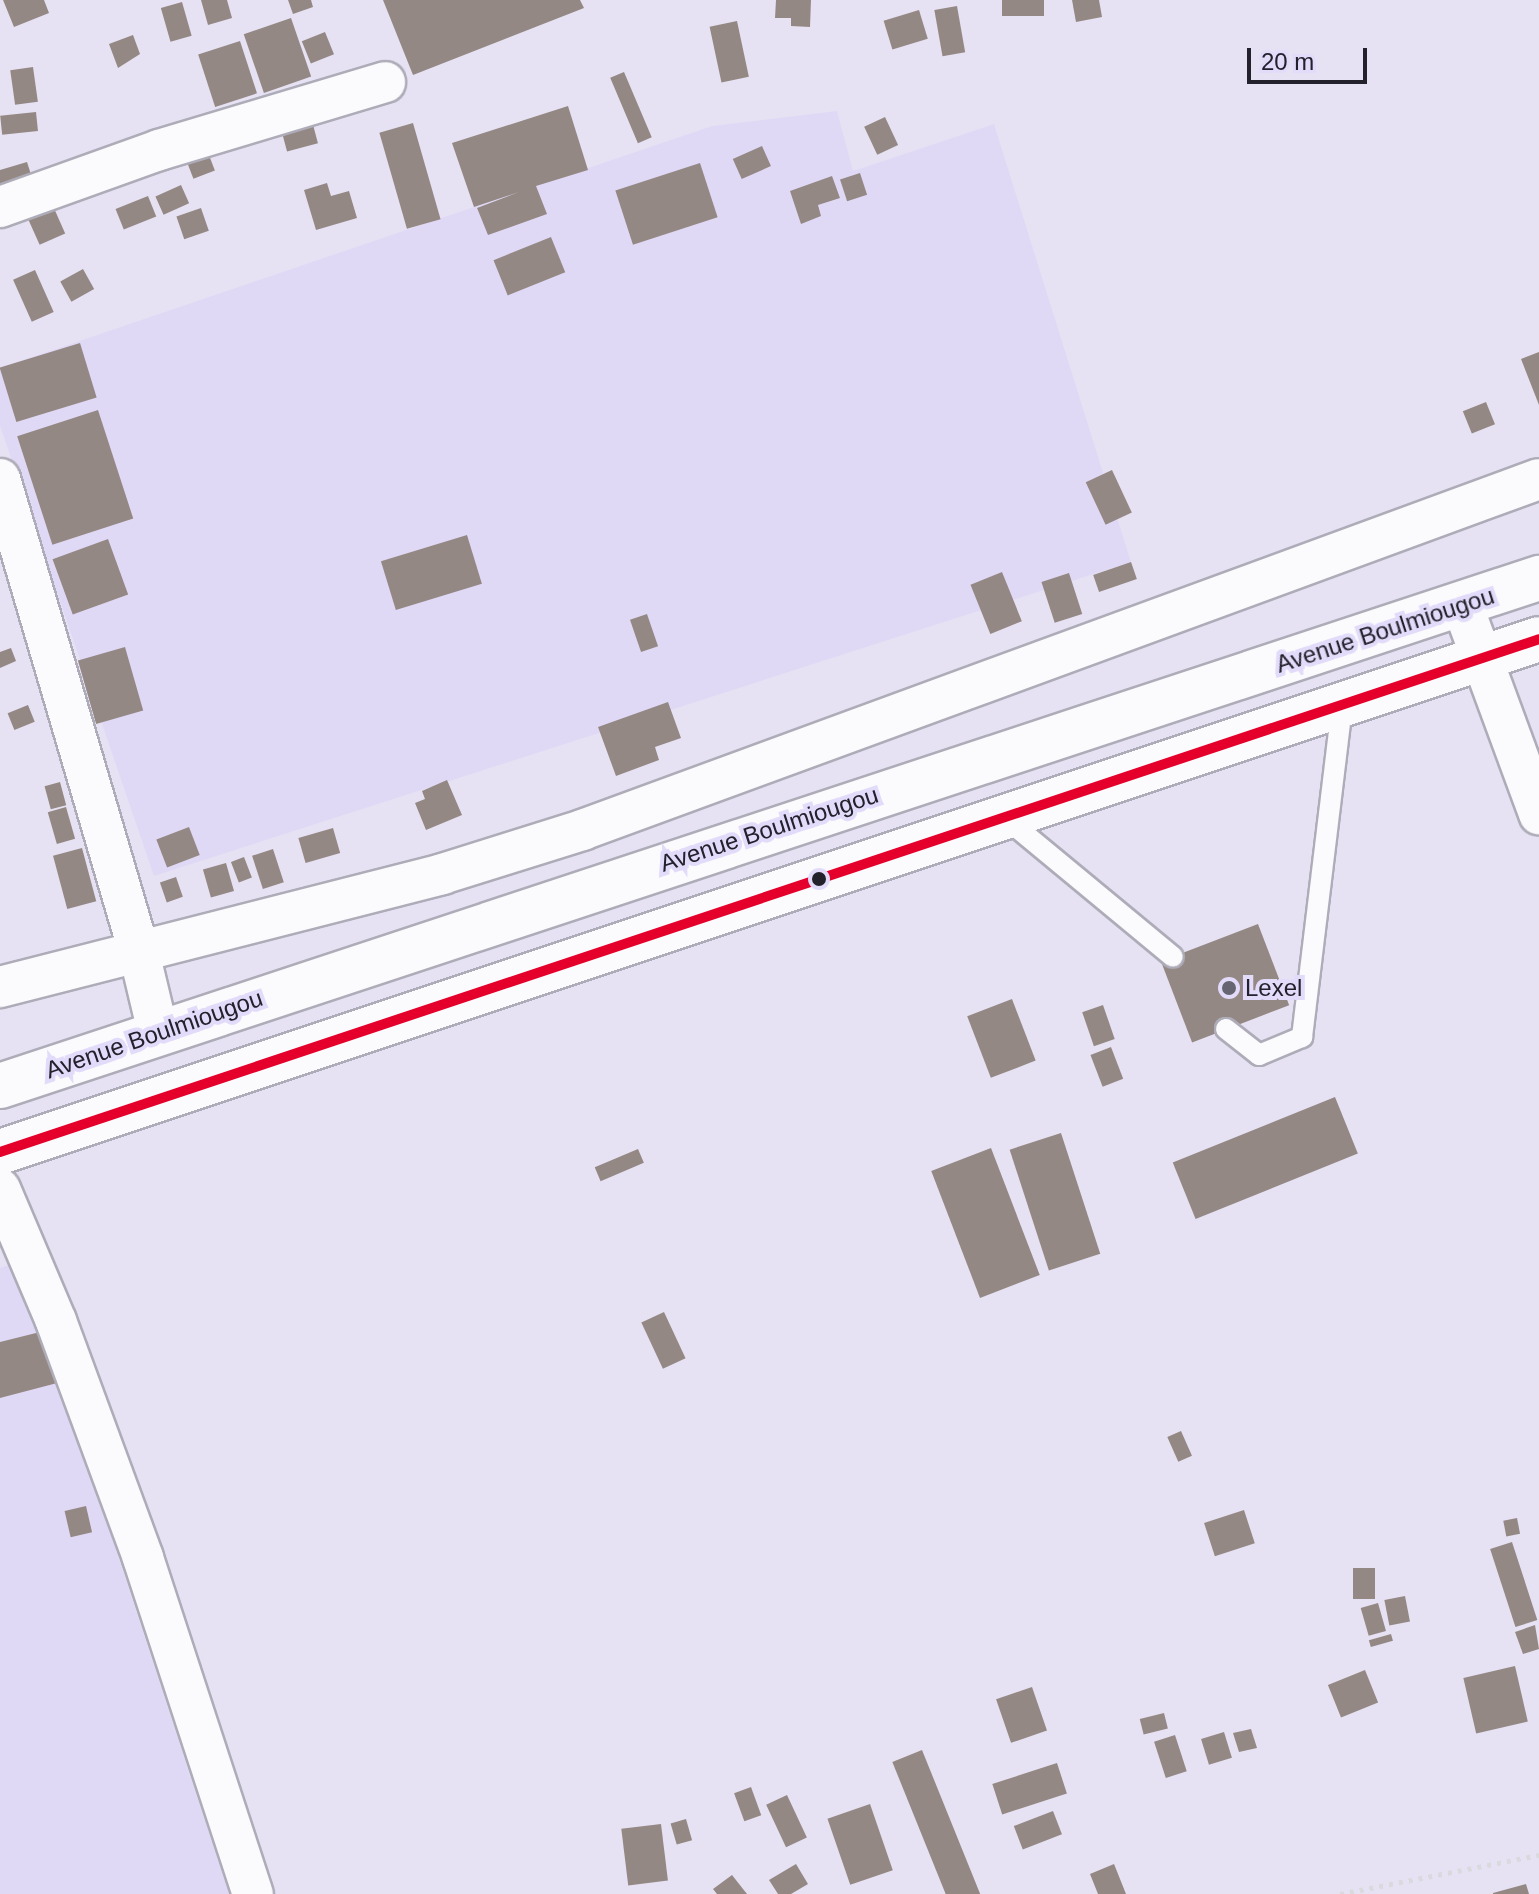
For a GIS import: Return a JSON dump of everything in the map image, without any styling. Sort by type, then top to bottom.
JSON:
[{"type":"highway","name":"Avenue Boulmiougou","points":[[0,1086],[874,794],[1463,607],[1539,578]]},
{"type":"highway","points":[[0,1152],[1539,639]]},
{"type":"street","points":[[0,207],[159,150],[385,82]]},
{"type":"street","points":[[0,479],[138,948],[158,1032]]},
{"type":"street","points":[[0,987],[138,948],[442,874],[582,830],[1539,479]]},
{"type":"street","points":[[1463,607],[1484,657],[1511,746],[1539,814]]},
{"type":"street","points":[[0,1189],[56,1321],[143,1558],[253,1894]]},
{"type":"lane","points":[[1226,1029],[1259,1055],[1302,1037],[1342,705]]},
{"type":"lane","points":[[1004,817],[1173,957]]},
{"type":"path","points":[[1340,1894],[1539,1855]]},
{"type":"shaded area","points":[[837,111],[853,171],[994,124],[1131,562],[154,876],[0,426],[0,368],[712,126]]},
{"type":"shaded area","points":[[21,1261],[229,1894],[0,1894],[0,1268]]},
{"type":"building","points":[[3,0],[44,0],[49,13],[14,27]]},
{"type":"building","points":[[201,0],[227,0],[232,18],[208,25]]},
{"type":"building","points":[[288,0],[311,0],[313,7],[293,14]]},
{"type":"building","points":[[383,0],[580,0],[584,8],[413,75]]},
{"type":"building","points":[[776,0],[811,0],[810,27],[791,26],[791,18],[775,18]]},
{"type":"building","points":[[1002,0],[1044,0],[1044,16],[1002,16]]},
{"type":"building","points":[[1072,0],[1099,0],[1102,17],[1076,22]]},
{"type":"building","points":[[182,2],[192,36],[170,42],[161,8]]},
{"type":"building","points":[[957,6],[965,52],[943,56],[934,10]]},
{"type":"building","points":[[919,10],[928,39],[892,50],[884,21]]},
{"type":"building","points":[[291,18],[311,77],[264,93],[244,34]]},
{"type":"building","points":[[737,21],[749,77],[721,83],[710,27]]},
{"type":"building","points":[[325,32],[334,54],[311,64],[302,41]]},
{"type":"building","points":[[133,35],[140,54],[118,68],[109,44]]},
{"type":"building","points":[[240,41],[257,93],[215,107],[198,55]]},
{"type":"building","points":[[33,67],[38,102],[15,105],[10,70]]},
{"type":"building","points":[[624,72],[652,137],[638,143],[610,78]]},
{"type":"building","points":[[568,106],[588,170],[536,186],[547,214],[488,235],[477,208],[519,192],[474,207],[452,143]]},
{"type":"building","points":[[36,112],[38,131],[2,135],[0,116]]},
{"type":"building","points":[[885,117],[898,145],[877,155],[864,127]]},
{"type":"building","points":[[312,121],[318,143],[287,151],[281,129]]},
{"type":"building","points":[[413,123],[441,219],[407,229],[379,133]]},
{"type":"building","points":[[762,146],[771,166],[742,179],[733,159]]},
{"type":"building","points":[[207,150],[215,171],[193,179],[186,158]]},
{"type":"building","points":[[27,162],[34,184],[0,195],[0,170]]},
{"type":"building","points":[[700,163],[718,217],[633,245],[615,191]]},
{"type":"building","points":[[860,173],[867,195],[847,201],[840,179]]},
{"type":"building","points":[[832,176],[840,198],[818,205],[821,216],[801,224],[790,191]]},
{"type":"building","points":[[327,183],[331,196],[349,191],[357,218],[316,230],[304,190]]},
{"type":"building","points":[[181,185],[189,203],[164,215],[155,196]]},
{"type":"building","points":[[148,196],[156,216],[124,230],[116,209]]},
{"type":"building","points":[[53,206],[65,233],[40,245],[27,217]]},
{"type":"building","points":[[201,208],[209,231],[184,239],[176,216]]},
{"type":"building","points":[[551,237],[565,272],[508,295],[494,260]]},
{"type":"building","points":[[83,269],[94,289],[71,302],[60,282]]},
{"type":"building","points":[[35,270],[54,312],[32,322],[13,280]]},
{"type":"building","points":[[80,343],[97,398],[16,422],[0,367]]},
{"type":"building","points":[[1539,352],[1539,405],[1521,359]]},
{"type":"building","points":[[1486,402],[1495,424],[1472,434],[1463,411]]},
{"type":"building","points":[[98,410],[133,518],[52,545],[17,436]]},
{"type":"building","points":[[1112,470],[1132,513],[1106,525],[1086,482]]},
{"type":"building","points":[[467,535],[482,584],[396,610],[381,561]]},
{"type":"building","points":[[108,539],[128,594],[73,615],[53,559]]},
{"type":"building","points":[[1131,562],[1137,579],[1099,592],[1093,575]]},
{"type":"building","points":[[1002,572],[1022,621],[990,634],[970,585]]},
{"type":"building","points":[[1069,573],[1082,614],[1055,623],[1041,582]]},
{"type":"building","points":[[647,614],[658,646],[641,652],[630,620]]},
{"type":"building","points":[[125,647],[143,710],[96,724],[78,661]]},
{"type":"building","points":[[11,648],[16,661],[0,668],[0,652]]},
{"type":"building","points":[[668,702],[681,738],[655,747],[659,760],[616,776],[598,727]]},
{"type":"building","points":[[28,705],[35,722],[14,730],[8,713]]},
{"type":"building","points":[[447,780],[462,815],[426,830],[415,803],[425,799],[422,791]]},
{"type":"building","points":[[60,782],[66,805],[51,809],[45,786]]},
{"type":"building","points":[[66,807],[75,839],[57,844],[48,812]]},
{"type":"building","points":[[189,827],[200,855],[167,868],[156,840]]},
{"type":"building","points":[[333,828],[340,853],[306,863],[298,838]]},
{"type":"building","points":[[82,848],[96,901],[67,909],[53,856]]},
{"type":"building","points":[[273,849],[284,882],[263,889],[252,856]]},
{"type":"building","points":[[244,857],[252,878],[239,883],[231,862]]},
{"type":"building","points":[[226,863],[234,891],[211,897],[203,870]]},
{"type":"building","points":[[176,877],[183,897],[167,902],[160,883]]},
{"type":"building","points":[[1258,924],[1289,1005],[1192,1042],[1161,961]]},
{"type":"building","points":[[1012,999],[1036,1061],[991,1078],[967,1016]]},
{"type":"building","points":[[1103,1005],[1115,1039],[1094,1046],[1082,1012]]},
{"type":"building","points":[[1111,1047],[1123,1079],[1103,1087],[1090,1055]]},
{"type":"building","points":[[1335,1097],[1358,1154],[1196,1219],[1173,1163]]},
{"type":"building","points":[[1061,1133],[1100,1254],[1049,1270],[1010,1150]]},
{"type":"building","points":[[991,1148],[1040,1275],[980,1298],[931,1171]]},
{"type":"building","points":[[638,1149],[644,1163],[601,1181],[595,1167]]},
{"type":"building","points":[[664,1312],[686,1358],[663,1369],[641,1323]]},
{"type":"building","points":[[48,1330],[61,1382],[0,1398],[0,1342]]},
{"type":"building","points":[[1181,1431],[1192,1456],[1178,1462],[1167,1437]]},
{"type":"building","points":[[86,1506],[92,1532],[71,1537],[65,1511]]},
{"type":"building","points":[[1244,1510],[1255,1543],[1215,1556],[1204,1523]]},
{"type":"building","points":[[1517,1518],[1520,1534],[1506,1536],[1503,1521]]},
{"type":"building","points":[[1512,1542],[1537,1620],[1515,1627],[1490,1549]]},
{"type":"building","points":[[1353,1568],[1375,1568],[1375,1599],[1353,1599]]},
{"type":"building","points":[[1405,1596],[1410,1622],[1389,1626],[1384,1600]]},
{"type":"building","points":[[1378,1603],[1386,1631],[1369,1636],[1361,1608]]},
{"type":"building","points":[[1535,1625],[1539,1649],[1523,1654],[1515,1632]]},
{"type":"building","points":[[1391,1634],[1393,1641],[1371,1647],[1369,1640]]},
{"type":"building","points":[[1515,1666],[1528,1722],[1476,1733],[1463,1678]]},
{"type":"building","points":[[1365,1670],[1378,1702],[1341,1717],[1328,1685]]},
{"type":"building","points":[[1032,1687],[1047,1730],[1011,1743],[996,1699]]},
{"type":"building","points":[[1164,1713],[1168,1729],[1144,1735],[1140,1719]]},
{"type":"building","points":[[1251,1729],[1257,1748],[1239,1752],[1233,1733]]},
{"type":"building","points":[[1224,1732],[1232,1758],[1209,1765],[1201,1739]]},
{"type":"building","points":[[1175,1735],[1187,1771],[1166,1778],[1154,1742]]},
{"type":"building","points":[[922,1750],[980,1894],[946,1894],[892,1762]]},
{"type":"building","points":[[1057,1763],[1067,1793],[1002,1814],[992,1784]]},
{"type":"building","points":[[751,1787],[761,1815],[744,1821],[734,1793]]},
{"type":"building","points":[[787,1795],[807,1838],[786,1847],[766,1805]]},
{"type":"building","points":[[870,1804],[893,1870],[850,1885],[827,1819]]},
{"type":"building","points":[[1053,1811],[1062,1834],[1023,1849],[1014,1826]]},
{"type":"building","points":[[686,1819],[692,1840],[677,1845],[671,1823]]},
{"type":"building","points":[[661,1824],[668,1881],[628,1885],[621,1829]]},
{"type":"building","points":[[796,1864],[808,1884],[791,1894],[778,1894],[769,1880]]},
{"type":"building","points":[[1114,1864],[1126,1894],[1098,1894],[1090,1874]]},
{"type":"building","points":[[732,1875],[747,1894],[717,1894],[713,1889]]},
{"type":"building","points":[[1526,1884],[1529,1894],[1493,1894],[1493,1893]]},
{"type":"transit line","points":[[0,1152],[1539,639]]},
{"type":"place","name":"Lexel","points":[[1229,988]]}]
